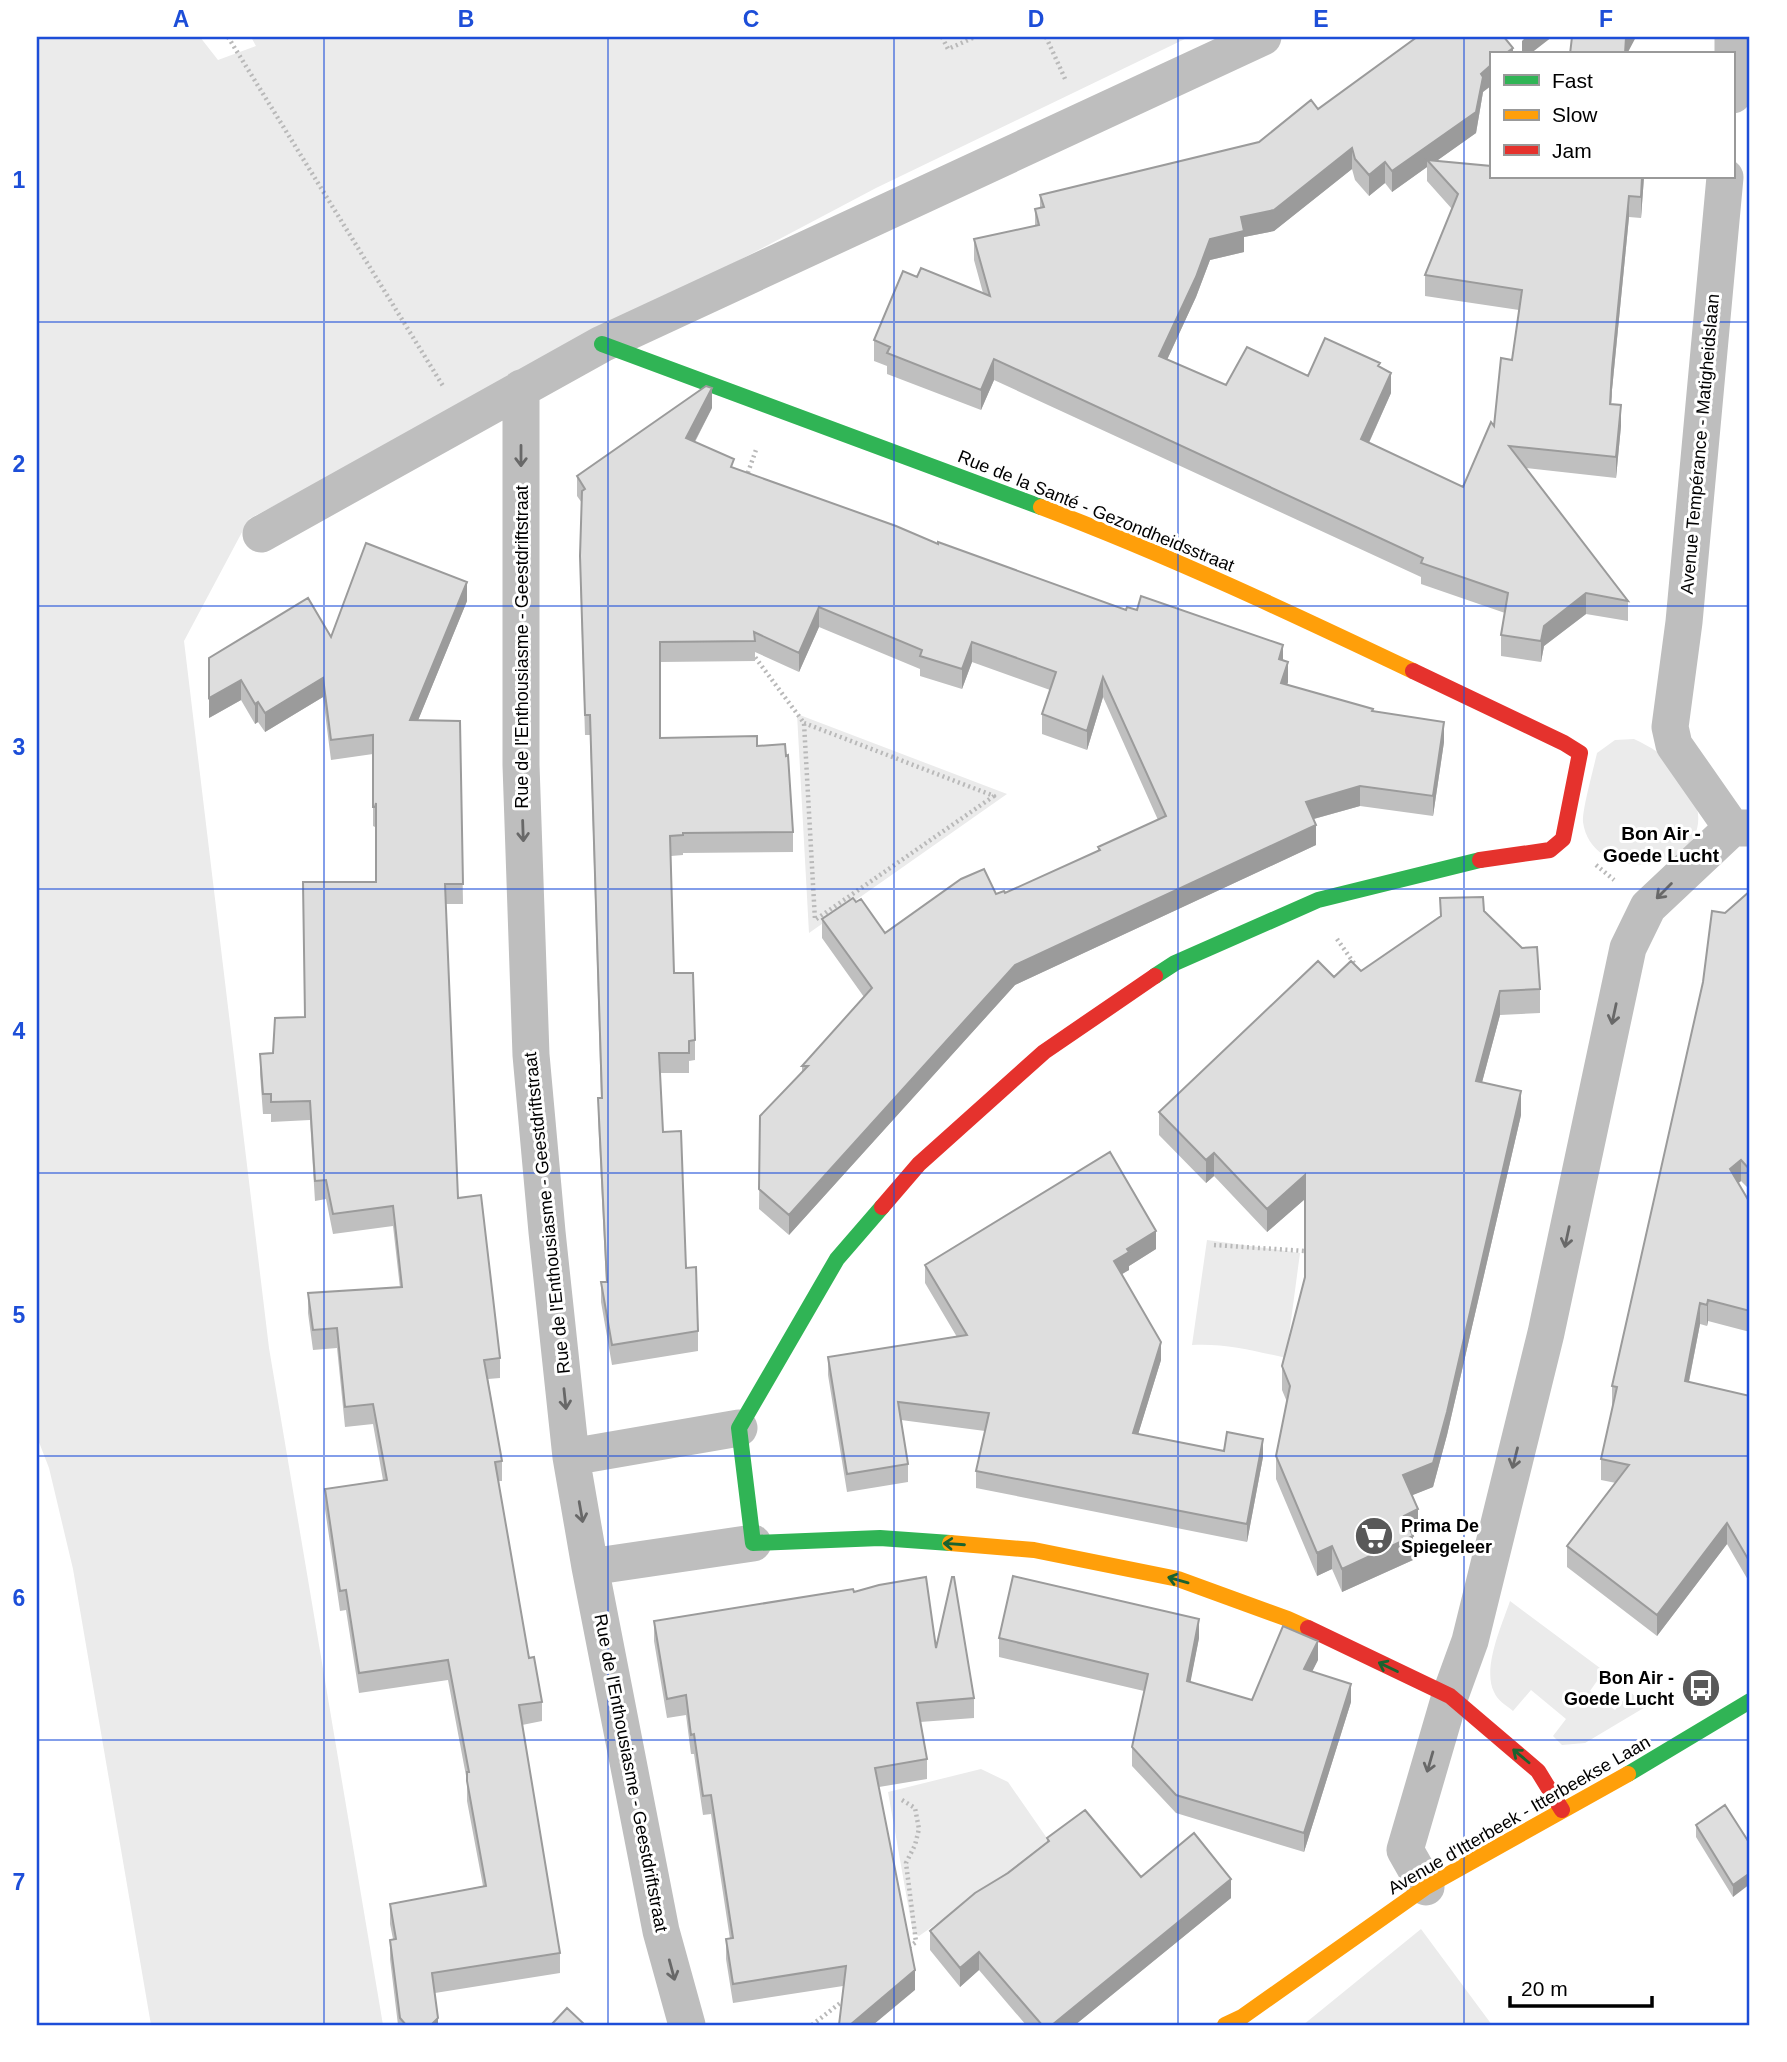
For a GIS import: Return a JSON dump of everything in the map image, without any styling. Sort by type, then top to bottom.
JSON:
[{"type":"street","points":[[261,534],[602,344],[1263,37]]},
{"type":"street","points":[[1732,37],[1739,88]]},
{"type":"street","name":"Avenue Tempérance - Matigheidslaan","points":[[1725,178],[1684,622],[1670,727],[1674,745],[1741,828]]},
{"type":"street","name":"Rue de la Santé - Gezondheidsstraat","points":[[602,344],[1102,530],[1258,597],[1564,743],[1580,753],[1563,839]]},
{"type":"street","name":"Rue de l'Enthousiasme - Geestdriftstraat","points":[[521,388],[521,765],[531,1055],[547,1232],[571,1457],[590,1567],[661,1931],[687,2025]]},
{"type":"street","points":[[1426,1887],[1405,1850],[1450,1696],[1470,1641],[1546,1333],[1628,948],[1648,906],[1741,828]]},
{"type":"street","points":[[753,1543],[739,1428],[837,1259],[919,1164],[1044,1052],[1175,963],[1312,903],[1467,862],[1550,850],[1563,839]]},
{"type":"street","points":[[571,1457],[739,1428]]},
{"type":"street","points":[[590,1567],[753,1543],[880,1538],[1034,1550],[1178,1579],[1288,1619],[1450,1696],[1538,1771],[1562,1810]]},
{"type":"street","name":"Avenue d'Itterbeek - Itterbeekse Laan","points":[[1225,2025],[1240,2021],[1426,1887],[1661,1755],[1750,1701]]},
{"type":"path","points":[[228,37],[464,419]]},
{"type":"path","points":[[942,37],[948,49],[975,37]]},
{"type":"path","points":[[1046,37],[1071,92]]},
{"type":"path","points":[[743,485],[772,407]]},
{"type":"path","points":[[746,645],[804,723],[994,796],[815,920],[804,723]]},
{"type":"path","points":[[1563,839],[1648,906]]},
{"type":"path","points":[[1312,903],[1357,969]]},
{"type":"path","points":[[1214,1245],[1305,1251],[1311,1239]]},
{"type":"path","points":[[902,1800],[915,1808],[919,1829],[906,1863],[916,1942],[905,1950]]},
{"type":"path","points":[[812,2025],[854,1992]]},
{"type":"shaded area","points":[[37,37],[200,37],[218,60],[256,46],[251,37],[1189,37],[876,188],[249,519],[184,641],[269,1348],[383,2025],[151,2025],[73,1569],[49,1468],[37,1437]]},
{"type":"shaded area","points":[[797,714],[1007,794],[809,933]]},
{"type":"shaded area","points":[[1634,739],[1653,749],[1670,764],[1697,808],[1697,830],[1687,846],[1670,858],[1649,864],[1627,863],[1607,857],[1591,843],[1583,822],[1597,753],[1615,740]]},
{"type":"shaded area","points":[[1207,1240],[1300,1253],[1286,1358],[1228,1346],[1192,1345]]},
{"type":"shaded area","points":[[1510,1601],[1604,1671],[1590,1691],[1615,1710],[1630,1692],[1647,1706],[1585,1743],[1562,1745],[1553,1736],[1566,1719],[1531,1690],[1513,1711],[1496,1695],[1490,1671],[1494,1646]]},
{"type":"shaded area","points":[[981,1769],[1008,1782],[1051,1844],[919,1936],[913,1933],[888,1792]]},
{"type":"shaded area","points":[[1421,1929],[1492,2025],[1303,2025]]},
{"type":"building","points":[[1417,37],[1504,37],[1513,48],[1508,52],[1490,52],[1490,66],[1481,74],[1483,77],[1476,112],[1392,171],[1385,162],[1369,175],[1355,159],[1352,148],[1274,210],[1241,217],[1244,231],[1210,239],[1196,277],[1159,356],[1226,385],[1247,347],[1308,376],[1325,338],[1380,363],[1378,366],[1391,373],[1361,439],[1463,487],[1491,422],[1494,426],[1501,358],[1512,360],[1522,290],[1425,275],[1458,194],[1427,160],[1490,166],[1490,178],[1642,178],[1641,197],[1629,196],[1612,369],[1610,404],[1621,405],[1616,457],[1509,446],[1628,601],[1586,593],[1544,626],[1541,641],[1501,635],[1508,593],[1421,563],[1423,558],[994,359],[981,390],[887,353],[890,347],[874,340],[903,271],[917,277],[921,268],[990,296],[974,239],[1039,225],[1035,209],[1044,207],[1040,195],[1259,142],[1311,100],[1318,109]]},
{"type":"building","points":[[1572,37],[1626,37],[1625,52],[1570,52]]},
{"type":"building","points":[[706,386],[712,388],[686,438],[734,459],[731,467],[1126,610],[1127,607],[1137,610],[1141,596],[1283,645],[1279,659],[1288,662],[1281,683],[1373,709],[1372,711],[1444,722],[1433,796],[1360,786],[1306,802],[1316,825],[1015,965],[789,1215],[759,1189],[760,1116],[808,1066],[802,1066],[872,988],[822,919],[853,898],[856,902],[861,899],[885,933],[961,879],[984,869],[996,894],[1005,893],[1100,850],[1098,847],[1166,816],[1103,677],[1087,731],[1042,714],[1056,672],[972,642],[962,669],[920,656],[922,650],[819,607],[799,653],[754,632],[755,641],[660,642],[660,738],[757,736],[757,746],[785,744],[793,832],[683,833],[670,836],[674,973],[693,973],[695,1040],[689,1041],[689,1053],[659,1053],[663,1132],[681,1131],[686,1268],[696,1267],[698,1331],[612,1345],[601,1282],[607,1282],[598,1098],[602,1098],[590,715],[585,715],[580,556],[582,491],[585,489],[577,476]]},
{"type":"building","points":[[366,543],[467,582],[410,720],[460,721],[463,884],[445,884],[458,1198],[481,1195],[500,1358],[484,1360],[502,1461],[495,1462],[529,1658],[534,1657],[542,1702],[519,1705],[560,1953],[432,1973],[438,2018],[431,2025],[406,2025],[400,2018],[390,1940],[396,1939],[390,1904],[486,1886],[467,1781],[469,1772],[448,1660],[359,1673],[346,1590],[340,1591],[325,1489],[387,1480],[373,1404],[345,1407],[337,1328],[313,1330],[308,1293],[402,1287],[393,1206],[333,1214],[326,1180],[315,1181],[310,1101],[271,1102],[271,1094],[263,1094],[260,1054],[273,1053],[275,1018],[305,1017],[303,882],[376,882],[373,735],[331,740],[323,678],[265,713],[258,702],[255,704],[241,680],[209,698],[209,658],[308,598],[331,637]]},
{"type":"building","points":[[1750,891],[1750,1170],[1741,1160],[1730,1169],[1750,1203],[1750,1311],[1708,1300],[1707,1305],[1700,1303],[1685,1381],[1750,1396],[1750,1557],[1748,1559],[1727,1523],[1657,1615],[1567,1546],[1629,1465],[1601,1459],[1617,1387],[1612,1386],[1703,982],[1712,911],[1725,913]]},
{"type":"building","points":[[1483,897],[1484,911],[1522,948],[1537,947],[1540,989],[1500,991],[1476,1081],[1521,1091],[1433,1463],[1403,1475],[1418,1509],[1404,1516],[1413,1536],[1342,1569],[1332,1546],[1317,1553],[1276,1456],[1290,1386],[1282,1366],[1305,1277],[1305,1175],[1267,1209],[1214,1153],[1206,1160],[1159,1112],[1318,961],[1334,977],[1351,961],[1361,971],[1441,916],[1440,898]]},
{"type":"building","points":[[1110,1152],[1156,1231],[1127,1249],[1129,1252],[1114,1261],[1161,1342],[1133,1433],[1224,1451],[1227,1432],[1263,1439],[1247,1524],[976,1471],[989,1413],[898,1402],[908,1464],[847,1474],[828,1357],[967,1335],[925,1265]]},
{"type":"building","points":[[1013,1576],[1199,1619],[1187,1681],[1252,1700],[1283,1626],[1318,1641],[1304,1669],[1351,1684],[1304,1833],[1176,1795],[1132,1747],[1148,1674],[999,1638]]},
{"type":"building","points":[[926,1577],[936,1648],[954,1577],[974,1698],[917,1703],[927,1759],[875,1768],[915,1970],[850,2025],[839,2025],[846,1966],[733,1984],[726,1939],[733,1938],[711,1795],[703,1796],[686,1695],[667,1699],[654,1621],[853,1589],[854,1592]]},
{"type":"building","points":[[1725,1805],[1750,1844],[1750,1873],[1733,1885],[1696,1825]]},
{"type":"building","points":[[1085,1810],[1141,1877],[1194,1833],[1231,1879],[1052,2025],[1042,2025],[979,1952],[960,1968],[930,1931],[975,1893],[1008,1873],[1049,1841],[1047,1838]]},
{"type":"building","points":[[567,2008],[585,2025],[551,2025]]},
{"type":"traffic: fast","points":[[602,344],[1041,507]]},
{"type":"traffic: fast","points":[[1155,976],[1175,963],[1318,900],[1480,860]]},
{"type":"traffic: fast","points":[[882,1207],[837,1259],[739,1428],[753,1543],[880,1538],[950,1543]]},
{"type":"traffic: fast","points":[[1628,1774],[1750,1701]]},
{"type":"traffic: slow","points":[[1041,507],[1182,565],[1413,671]]},
{"type":"traffic: slow","points":[[950,1543],[1034,1550],[1178,1579],[1308,1628]]},
{"type":"traffic: slow","points":[[1225,2025],[1242,2017],[1426,1887],[1628,1774]]},
{"type":"traffic: jam","points":[[1413,671],[1580,753],[1563,839],[1550,850],[1480,860]]},
{"type":"traffic: jam","points":[[882,1207],[919,1164],[1044,1052],[1155,976]]},
{"type":"traffic: jam","points":[[1308,1628],[1450,1696],[1538,1771],[1562,1810]]},
{"type":"place","name":"Prima De Spiegeleer","points":[[1374,1536]]},
{"type":"place","name":"Bon Air - Goede Lucht","points":[[1701,1688]]},
{"type":"district","name":"Bon Air - Goede Lucht","points":[[1661,844]]}]
